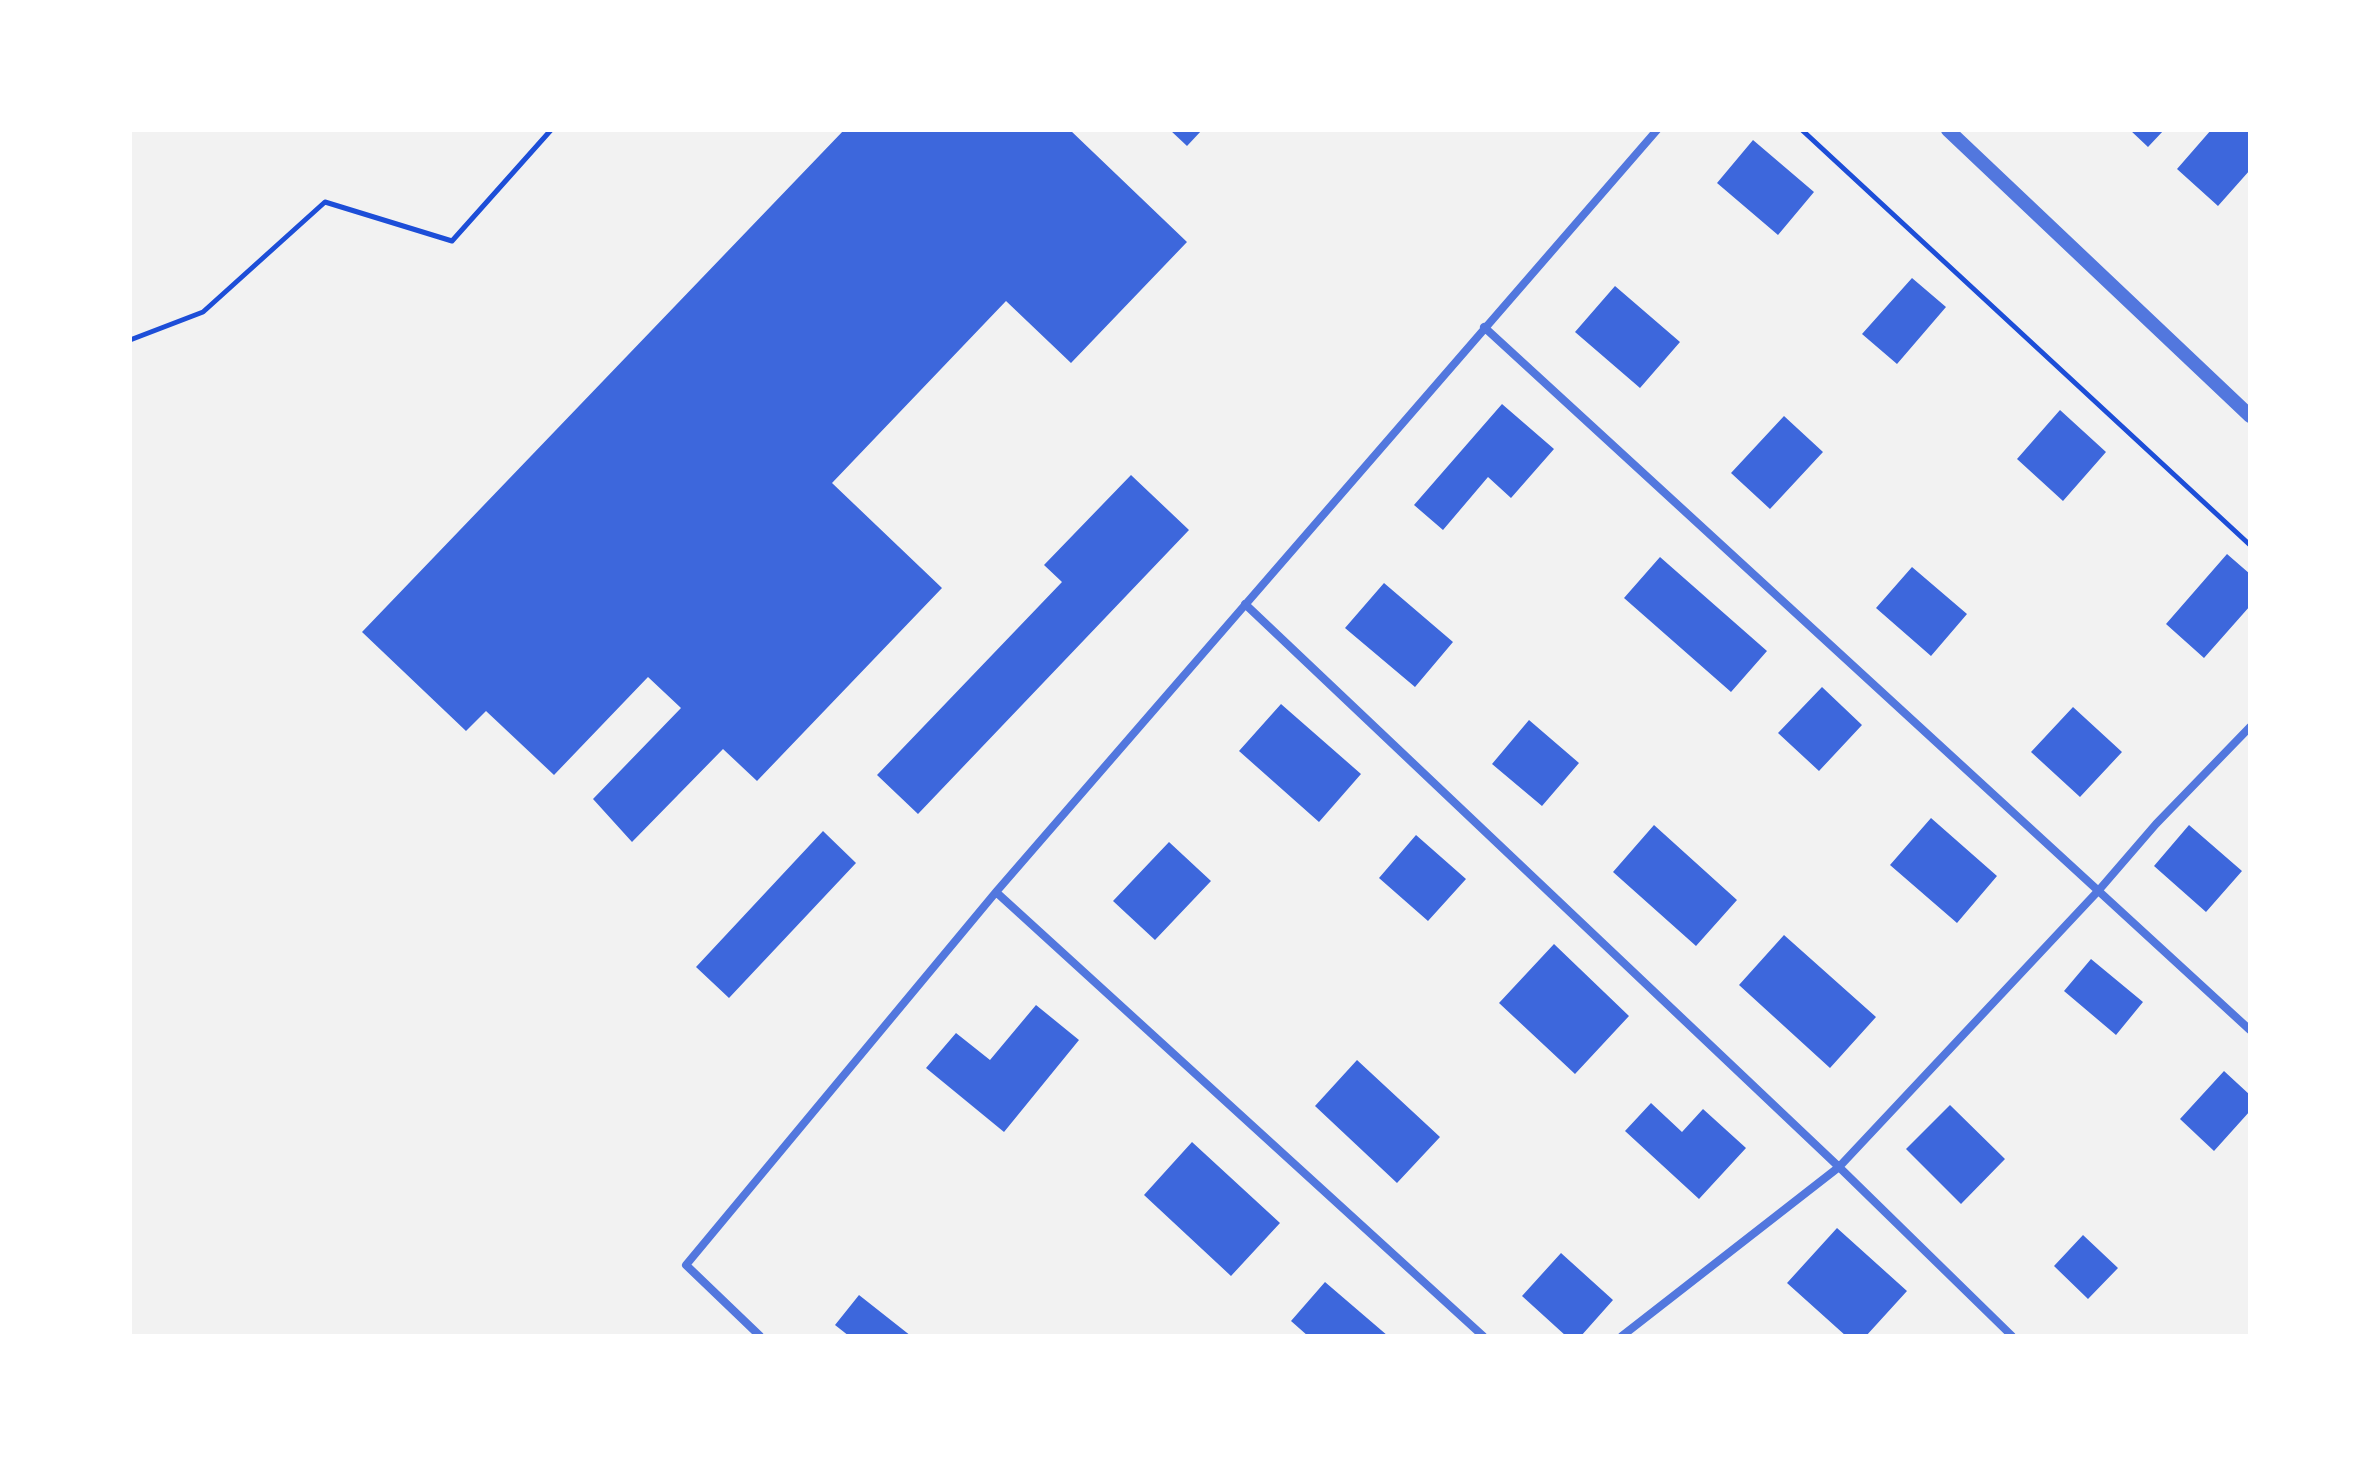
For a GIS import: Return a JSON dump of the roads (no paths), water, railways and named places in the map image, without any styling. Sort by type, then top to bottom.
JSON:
[{"type":"street","points":[[760,1336],[686,1265],[996,892],[1657,130]]},
{"type":"street","points":[[1948,130],[2250,416]]},
{"type":"street","points":[[1484,327],[2250,1030]]},
{"type":"street","points":[[1245,604],[1839,1167],[2012,1336]]},
{"type":"street","points":[[1622,1336],[1839,1167],[2099,890],[2156,824],[2250,727]]},
{"type":"street","points":[[996,892],[1483,1336]]}]
